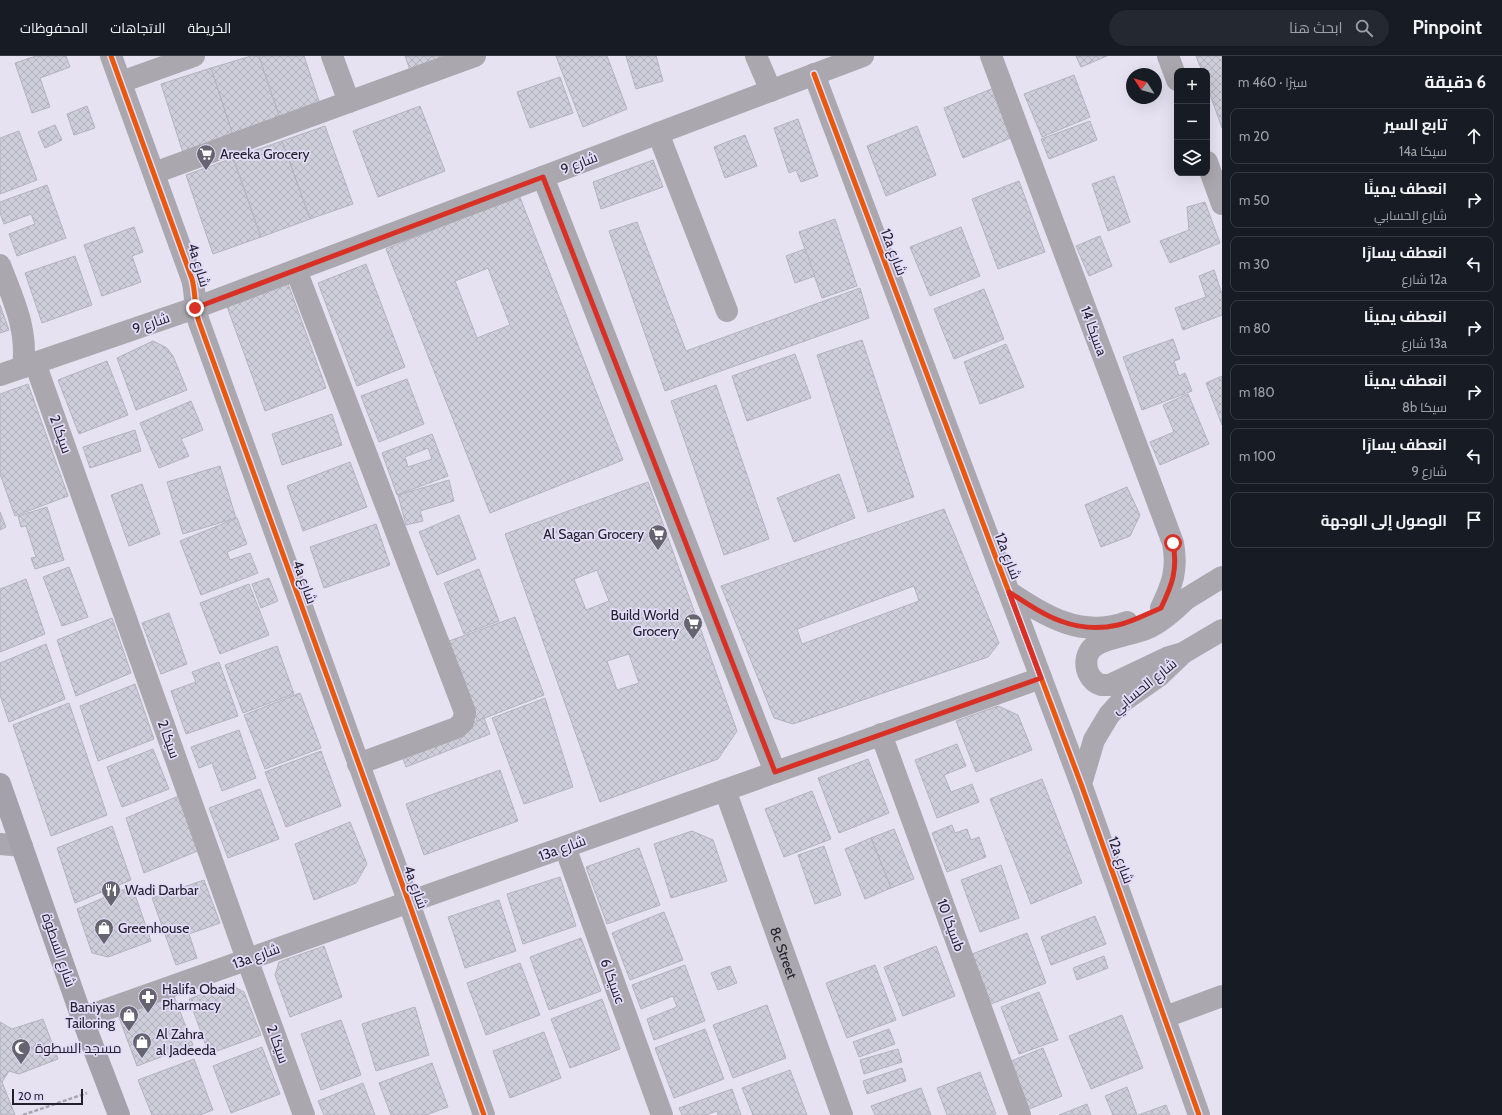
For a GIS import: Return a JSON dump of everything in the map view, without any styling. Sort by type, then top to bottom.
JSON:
[{"type":"main road","name":"شارع السطوة","points":[[0,784],[82,1018],[119,1115]]},
{"type":"street","name":"4a شارع","points":[[111,56],[192,279],[196,298],[195,308],[199,322],[409,902],[484,1115]]},
{"type":"street","points":[[121,82],[194,56]]},
{"type":"street","points":[[332,56],[349,102]]},
{"type":"street","points":[[154,172],[475,56]]},
{"type":"street","points":[[756,56],[771,91]]},
{"type":"street","name":"شارع 9","points":[[0,374],[195,308],[863,56]]},
{"type":"street","name":"سيكا 14a","points":[[991,56],[1173,543],[1175,565],[1174,575],[1171,586],[1161,608]]},
{"type":"street","points":[[1168,56],[1174,72]]},
{"type":"street","name":"12a شارع","points":[[814,74],[1081,784],[1199,1115]]},
{"type":"street","points":[[658,133],[727,311]]},
{"type":"street","points":[[1210,170],[1222,204]]},
{"type":"street","points":[[543,177],[775,772]]},
{"type":"street","name":"سيكا 2","points":[[0,265],[23,332],[24,355],[29,365],[304,1115]]},
{"type":"street","points":[[296,270],[465,712],[463,722],[456,728],[358,764]]},
{"type":"street","points":[[1009,592],[1040,612],[1058,621],[1078,627],[1099,628],[1119,625],[1186,599],[1222,578]]},
{"type":"street","points":[[1183,654],[1169,658],[1110,685],[1101,685],[1092,679],[1087,671],[1086,661],[1089,652],[1096,645],[1148,628],[1175,610],[1186,599]]},
{"type":"street","name":"شارع الحسابي","points":[[1081,784],[1094,740],[1108,715],[1119,704],[1159,676],[1183,654],[1222,630]]},
{"type":"street","name":"13a شارع","points":[[82,1018],[1041,678]]},
{"type":"street","name":"سيكا 10b","points":[[881,734],[1020,1115]]},
{"type":"street","name":"8c Street","points":[[725,790],[842,1115]]},
{"type":"street","points":[[0,844],[22,846]]},
{"type":"street","name":"سيكا 6c","points":[[565,847],[662,1115]]},
{"type":"street","points":[[1165,1017],[1222,996]]},
{"type":"path","points":[[23,1115],[108,1086]]},
{"type":"building","points":[[36,56],[66,56],[70,67],[40,78],[50,107],[32,113],[15,63]]},
{"type":"building","points":[[251,56],[259,56],[283,127],[235,142],[211,68]]},
{"type":"building","points":[[259,56],[304,56],[323,113],[283,127]]},
{"type":"building","points":[[405,56],[454,56],[411,73]]},
{"type":"building","points":[[556,56],[607,56],[627,109],[583,127]]},
{"type":"building","points":[[626,56],[656,56],[663,81],[636,89]]},
{"type":"building","points":[[1076,56],[1107,56],[1081,67]]},
{"type":"building","points":[[1196,56],[1222,56],[1222,128],[1210,94],[1210,68],[1201,68]]},
{"type":"building","points":[[211,68],[235,142],[185,159],[161,84]]},
{"type":"building","points":[[1074,75],[1090,117],[1042,137],[1024,94]]},
{"type":"building","points":[[560,77],[573,113],[530,128],[517,92]]},
{"type":"building","points":[[994,88],[1013,137],[963,158],[944,108]]},
{"type":"building","points":[[87,106],[95,128],[74,135],[67,114]]},
{"type":"building","points":[[420,106],[445,171],[378,197],[353,131]]},
{"type":"building","points":[[798,119],[818,176],[801,182],[796,170],[789,173],[774,128]]},
{"type":"building","points":[[1090,121],[1097,140],[1049,159],[1041,139]]},
{"type":"building","points":[[55,125],[62,140],[45,148],[38,132]]},
{"type":"building","points":[[325,126],[353,204],[310,219],[282,141]]},
{"type":"building","points":[[917,126],[936,175],[886,196],[867,146]]},
{"type":"building","points":[[19,131],[37,180],[0,194],[0,138]]},
{"type":"building","points":[[745,135],[757,166],[725,178],[714,147]]},
{"type":"building","points":[[282,141],[310,219],[261,237],[233,158]]},
{"type":"building","points":[[233,158],[261,237],[213,254],[186,175]]},
{"type":"building","points":[[653,160],[663,187],[601,209],[593,182]]},
{"type":"building","points":[[1114,176],[1130,222],[1108,231],[1092,184]]},
{"type":"building","points":[[1019,181],[1045,252],[998,269],[972,199]]},
{"type":"building","points":[[47,185],[66,238],[17,256],[9,234],[35,224],[31,214],[4,224],[0,213],[0,202]]},
{"type":"building","points":[[519,195],[623,460],[490,513],[386,249]],"holes":[[[488,268],[510,325],[477,338],[455,281]]]},
{"type":"building","points":[[1205,202],[1220,243],[1170,263],[1160,241],[1189,230],[1187,207]]},
{"type":"building","points":[[835,219],[857,286],[822,298],[799,232]]},
{"type":"building","points":[[637,222],[686,351],[860,288],[869,318],[665,391],[609,231]]},
{"type":"building","points":[[134,227],[143,252],[132,256],[141,282],[102,296],[84,245]]},
{"type":"building","points":[[961,227],[980,276],[930,296],[910,247]]},
{"type":"building","points":[[1100,236],[1112,266],[1089,276],[1076,246]]},
{"type":"building","points":[[805,249],[815,276],[795,283],[786,256]]},
{"type":"building","points":[[75,256],[92,305],[42,323],[25,273]]},
{"type":"building","points":[[366,264],[405,367],[357,386],[318,283]]},
{"type":"building","points":[[1214,270],[1222,294],[1222,315],[1183,330],[1175,308],[1206,297],[1199,276]]},
{"type":"building","points":[[286,278],[326,388],[265,411],[225,301]]},
{"type":"building","points":[[984,289],[1004,339],[954,359],[934,309]]},
{"type":"building","points":[[0,305],[9,330],[0,333]]},
{"type":"building","points":[[1173,339],[1180,359],[1174,361],[1179,376],[1185,373],[1192,391],[1142,410],[1123,357]]},
{"type":"building","points":[[862,340],[914,497],[868,512],[817,355]]},
{"type":"building","points":[[153,341],[167,348],[173,356],[187,390],[136,410],[117,358]]},
{"type":"building","points":[[1006,344],[1024,387],[980,404],[964,362]]},
{"type":"building","points":[[795,354],[811,398],[747,421],[732,376]]},
{"type":"building","points":[[107,361],[128,415],[79,434],[58,380]]},
{"type":"building","points":[[1222,376],[1222,425],[1206,383]]},
{"type":"building","points":[[407,379],[424,424],[379,442],[361,396]]},
{"type":"building","points":[[28,384],[68,496],[15,516],[0,474],[0,394]]},
{"type":"building","points":[[716,385],[769,539],[724,555],[671,401]]},
{"type":"building","points":[[1188,394],[1209,444],[1160,465],[1150,442],[1174,432],[1163,405]]},
{"type":"building","points":[[191,401],[203,430],[181,439],[189,456],[159,468],[140,423]]},
{"type":"building","points":[[332,414],[342,445],[282,465],[272,434]]},
{"type":"building","points":[[135,430],[141,451],[90,468],[83,447]]},
{"type":"building","points":[[432,434],[448,476],[397,495],[382,453]],"holes":[[[428,448],[432,459],[408,467],[405,457]]]},
{"type":"building","points":[[350,462],[367,507],[303,531],[287,486]]},
{"type":"building","points":[[220,466],[236,518],[183,534],[167,482]]},
{"type":"building","points":[[839,474],[855,518],[794,542],[777,498]]},
{"type":"building","points":[[449,480],[454,501],[420,511],[423,521],[406,525],[398,495]]},
{"type":"building","points":[[648,482],[737,731],[718,759],[600,802],[505,534]],"holes":[[[597,570],[609,601],[586,610],[574,579]],[[629,654],[639,683],[617,690],[607,661]]]},
{"type":"building","points":[[142,484],[160,534],[129,546],[111,495]]},
{"type":"building","points":[[1127,487],[1140,515],[1130,536],[1101,547],[1085,505]]},
{"type":"building","points":[[47,507],[64,560],[35,569],[31,558],[36,557],[26,526],[21,527],[18,516]]},
{"type":"building","points":[[944,509],[999,643],[988,657],[793,724],[774,718],[721,586]],"holes":[[[914,586],[919,601],[802,644],[797,629]]]},
{"type":"building","points":[[0,512],[6,527],[0,530]]},
{"type":"building","points":[[459,515],[476,559],[437,575],[419,532]]},
{"type":"building","points":[[237,518],[247,544],[227,552],[230,560],[250,553],[258,573],[201,595],[180,541]]},
{"type":"building","points":[[376,524],[390,565],[324,588],[310,547]]},
{"type":"building","points":[[69,567],[88,617],[62,626],[43,577]]},
{"type":"building","points":[[479,569],[499,621],[464,634],[444,583]]},
{"type":"building","points":[[269,578],[278,601],[261,608],[252,584]]},
{"type":"building","points":[[26,579],[45,634],[0,652],[0,589]]},
{"type":"building","points":[[249,584],[269,635],[220,654],[200,603]]},
{"type":"building","points":[[169,613],[187,664],[161,674],[142,623]]},
{"type":"building","points":[[515,617],[544,695],[477,721],[449,641]]},
{"type":"building","points":[[112,618],[131,673],[76,696],[57,640]]},
{"type":"building","points":[[46,644],[65,699],[9,722],[0,695],[0,663]]},
{"type":"building","points":[[277,646],[294,694],[243,713],[225,665]]},
{"type":"building","points":[[219,662],[238,716],[186,734],[171,691],[196,682],[192,672]]},
{"type":"building","points":[[135,684],[154,739],[98,761],[80,706]]},
{"type":"building","points":[[300,693],[321,748],[265,769],[244,715]]},
{"type":"building","points":[[545,698],[573,787],[524,804],[492,718]]},
{"type":"building","points":[[69,703],[107,815],[51,836],[13,725]]},
{"type":"building","points":[[998,706],[1018,715],[1032,750],[976,772],[956,721]]},
{"type":"building","points":[[484,718],[490,734],[406,767],[400,750]]},
{"type":"building","points":[[239,730],[256,778],[222,791],[212,763],[199,768],[191,747]]},
{"type":"building","points":[[957,744],[966,766],[944,775],[951,792],[972,784],[979,802],[937,818],[915,760]]},
{"type":"building","points":[[153,749],[169,789],[122,807],[107,767]]},
{"type":"building","points":[[321,751],[341,806],[286,827],[265,772]]},
{"type":"building","points":[[868,759],[889,813],[839,833],[818,778]]},
{"type":"building","points":[[500,770],[518,821],[424,855],[406,804]]},
{"type":"building","points":[[1042,779],[1082,883],[1031,904],[990,799]]},
{"type":"building","points":[[260,789],[279,839],[228,858],[209,808]]},
{"type":"building","points":[[812,791],[831,839],[784,857],[765,809]]},
{"type":"building","points":[[181,795],[200,850],[144,873],[126,818]]},
{"type":"building","points":[[350,822],[367,864],[356,883],[314,900],[295,844]]},
{"type":"building","points":[[952,825],[955,833],[967,829],[971,840],[979,837],[986,857],[947,872],[932,833]]},
{"type":"building","points":[[112,826],[131,880],[75,903],[57,848]]},
{"type":"building","points":[[894,829],[914,879],[891,888],[871,838]]},
{"type":"building","points":[[692,831],[713,840],[727,881],[671,898],[654,844]]},
{"type":"building","points":[[871,838],[891,888],[865,899],[845,849]]},
{"type":"building","points":[[824,846],[841,895],[815,904],[798,855]]},
{"type":"building","points":[[639,848],[660,905],[607,924],[586,867]]},
{"type":"building","points":[[1001,865],[1019,918],[980,932],[961,880]]},
{"type":"building","points":[[560,877],[576,926],[523,944],[507,894]]},
{"type":"building","points":[[204,880],[220,923],[189,934],[197,958],[176,965],[152,898]]},
{"type":"building","points":[[132,886],[151,941],[108,957],[92,953],[77,909]]},
{"type":"building","points":[[499,900],[516,951],[465,968],[448,917]]},
{"type":"building","points":[[664,912],[683,960],[630,980],[612,933]]},
{"type":"building","points":[[1095,916],[1106,944],[1051,965],[1041,937]]},
{"type":"building","points":[[1027,933],[1046,983],[991,1004],[972,954]]},
{"type":"building","points":[[581,938],[601,991],[549,1010],[530,957]]},
{"type":"building","points":[[324,946],[342,997],[290,1017],[275,975],[279,962]]},
{"type":"building","points":[[936,946],[955,996],[903,1016],[884,967]]},
{"type":"building","points":[[1104,956],[1108,968],[1077,980],[1073,968]]},
{"type":"building","points":[[520,963],[540,1015],[486,1035],[467,983]]},
{"type":"building","points":[[685,965],[705,1021],[654,1040],[647,1019],[677,1007],[673,996],[641,1009],[632,985]]},
{"type":"building","points":[[875,965],[896,1020],[847,1038],[826,983]]},
{"type":"building","points":[[730,966],[737,983],[718,990],[711,973]]},
{"type":"building","points":[[229,984],[244,992],[261,1035],[209,1054],[189,999]]},
{"type":"building","points":[[172,991],[193,1045],[137,1066],[117,1012]]},
{"type":"building","points":[[1039,992],[1058,1040],[1019,1054],[1001,1007]]},
{"type":"building","points":[[602,999],[620,1049],[570,1068],[551,1019]]},
{"type":"building","points":[[767,1005],[786,1058],[733,1078],[713,1025]]},
{"type":"building","points":[[415,1007],[429,1055],[376,1071],[362,1024]]},
{"type":"building","points":[[1122,1015],[1143,1068],[1091,1089],[1069,1036]]},
{"type":"building","name":"مسجد السطوة","points":[[43,1019],[58,1059],[19,1074],[9,1071],[2,1082],[15,1115],[0,1115],[0,1022],[12,1029]]},
{"type":"building","points":[[341,1020],[361,1075],[321,1090],[301,1034]]},
{"type":"building","points":[[705,1029],[724,1079],[674,1098],[655,1048]]},
{"type":"building","points":[[889,1029],[895,1044],[859,1057],[853,1042]]},
{"type":"building","points":[[544,1032],[561,1078],[510,1098],[493,1051]]},
{"type":"building","points":[[262,1047],[280,1094],[231,1113],[213,1066]]},
{"type":"building","points":[[1043,1048],[1062,1096],[1029,1109],[1011,1061]]},
{"type":"building","points":[[898,1049],[902,1062],[864,1074],[860,1060]]},
{"type":"building","points":[[194,1059],[213,1110],[200,1115],[152,1115],[138,1080]]},
{"type":"building","points":[[432,1063],[448,1107],[426,1115],[391,1115],[379,1083]]},
{"type":"building","points":[[902,1068],[906,1081],[867,1094],[863,1081]]},
{"type":"building","points":[[790,1070],[807,1115],[753,1115],[742,1088]]},
{"type":"building","points":[[980,1072],[996,1114],[947,1115],[937,1088]]},
{"type":"building","points":[[363,1083],[375,1115],[324,1115],[318,1101]]},
{"type":"building","points":[[1127,1087],[1137,1115],[1113,1115],[1105,1096]]},
{"type":"building","points":[[921,1088],[931,1115],[875,1115],[871,1106]]},
{"type":"building","points":[[732,1089],[741,1115],[718,1115],[717,1111],[706,1115],[682,1115],[679,1108]]},
{"type":"building","points":[[1087,1104],[1091,1115],[1059,1115]]},
{"type":"building","points":[[1166,1105],[1170,1115],[1138,1115]]},
{"type":"cycle path","points":[[111,56],[192,279],[199,322],[484,1115]]},
{"type":"cycle path","points":[[814,74],[1081,784],[1199,1115]]},
{"type":"place","name":"Areeka Grocery","points":[[206,171]]},
{"type":"place","name":"Al Sagan Grocery","points":[[658,551]]},
{"type":"place","name":"Build World Grocery","points":[[693,640]]},
{"type":"place","name":"Wadi Darbar","points":[[111,907]]},
{"type":"place","name":"Greenhouse","points":[[104,945]]},
{"type":"place","name":"Halifa Obaid Pharmacy","points":[[148,1014]]},
{"type":"place","name":"Baniyas Tailoring","points":[[129,1032]]},
{"type":"place","name":"Al Zahra al Jadeeda","points":[[142,1059]]},
{"type":"place","name":"مسجد السطوة","points":[[21,1065]]},
{"type":"route","points":[[195,308],[543,177],[775,772],[1041,678],[1009,592],[1040,612],[1058,621],[1078,627],[1099,628],[1119,625],[1161,608],[1171,586],[1174,575],[1175,554],[1173,543]]}]
